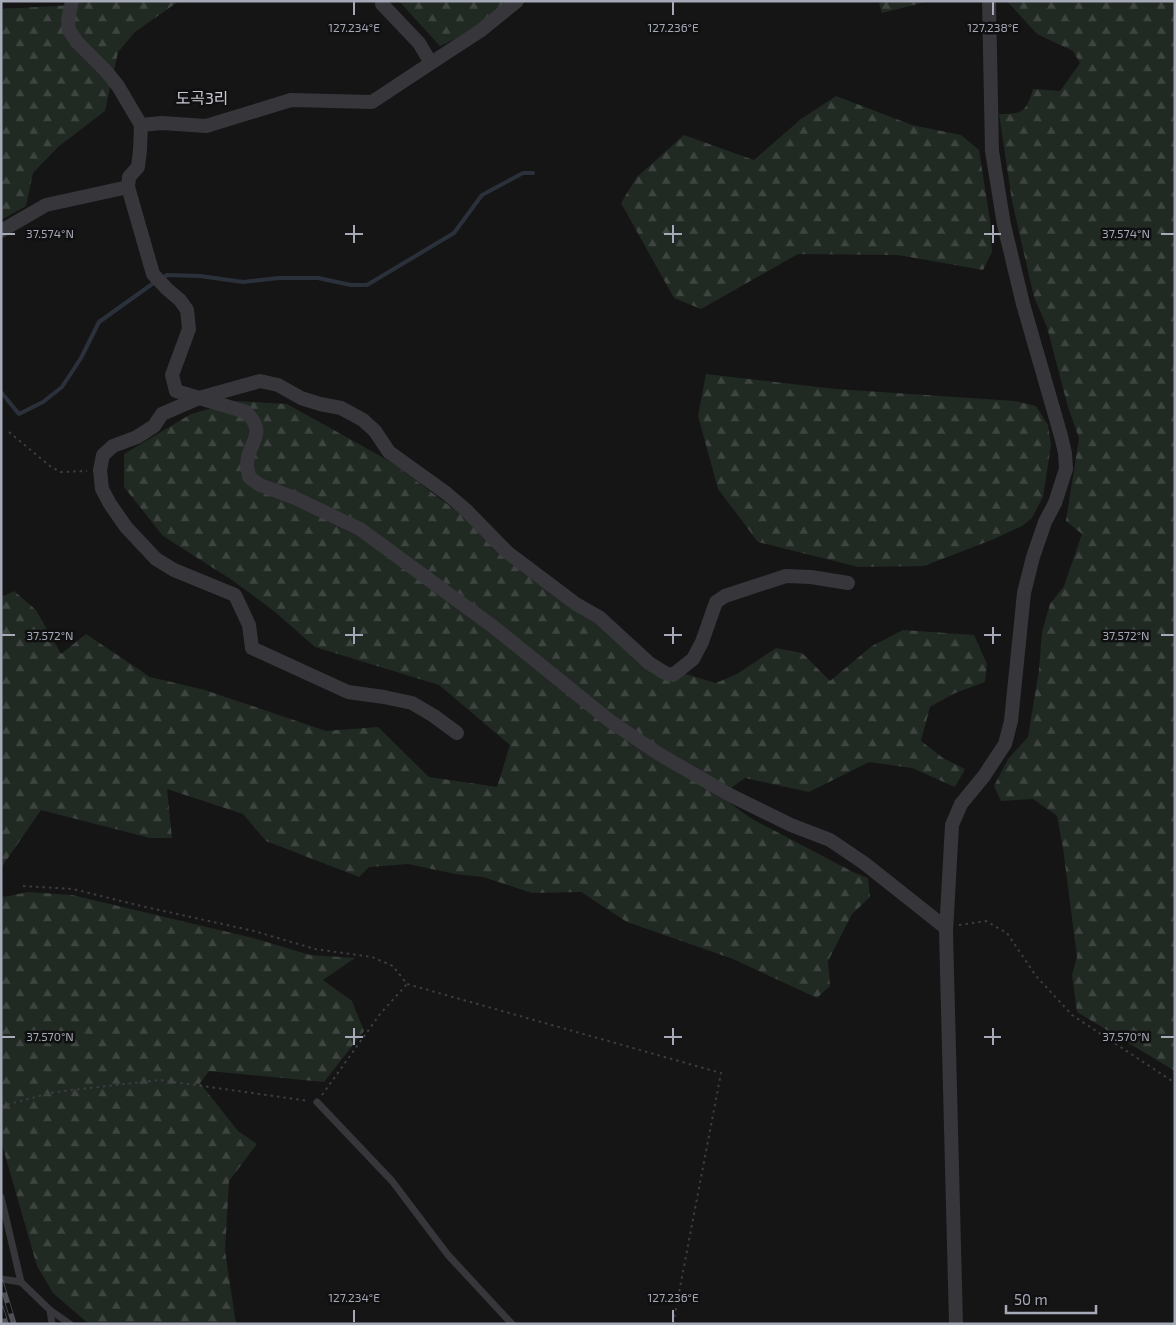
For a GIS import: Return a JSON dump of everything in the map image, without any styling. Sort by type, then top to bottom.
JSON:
[{"type":"street","points":[[72,1],[68,20],[69,30],[77,42],[118,86],[141,124],[138,167],[129,177],[128,187],[153,274],[180,300],[187,310],[189,329],[172,375],[176,391],[246,412],[254,421],[257,434],[247,464],[250,477],[260,485],[294,498],[360,529],[495,628],[610,721],[650,749],[730,795],[791,825],[830,840],[864,863],[946,930]]},
{"type":"street","points":[[141,124],[162,123],[206,126],[291,100],[372,102],[480,31],[517,1]]},
{"type":"street","points":[[956,1324],[946,930],[952,825],[961,804],[984,776],[1005,744],[1011,721],[1024,593],[1033,557],[1045,522],[1055,503],[1066,469],[1061,436],[1023,304],[1004,225],[992,151],[989,1]]},
{"type":"street","points":[[382,4],[419,43],[431,63]]},
{"type":"street","points":[[1,231],[29,213],[46,205],[128,187]]},
{"type":"street","points":[[457,733],[412,703],[348,692],[252,648],[249,625],[235,595],[174,570],[156,559],[126,528],[102,488],[100,470],[103,455],[113,446],[137,436],[154,426],[162,414],[199,398],[260,381],[278,385],[301,398],[341,408],[362,420],[375,431],[389,452],[446,493],[466,510],[507,552],[576,604],[599,616],[649,663],[664,672],[673,674],[693,659],[702,642],[716,602],[725,596],[786,576],[811,577],[848,583]]},
{"type":"lane","points":[[317,1102],[392,1181],[448,1255],[512,1324]]},
{"type":"lane","points":[[1,1197],[21,1282],[50,1310],[70,1324]]},
{"type":"lane","points":[[1,1279],[21,1282]]},
{"type":"lane","points":[[50,1310],[52,1324]]},
{"type":"path","points":[[10,432],[56,470],[61,472],[100,470]]},
{"type":"path","points":[[23,886],[73,889],[254,931],[315,949],[372,957],[393,966],[407,984],[721,1073],[694,1205],[673,1324]]},
{"type":"path","points":[[946,930],[962,924],[986,921],[1007,933],[1036,976],[1072,1015],[1175,1084]]},
{"type":"path","points":[[1,1106],[55,1092],[160,1080],[317,1102],[380,1014],[407,984]]},
{"type":"green space","points":[[78,1],[179,1],[135,32],[118,52],[105,111],[58,147],[33,173],[26,206],[1,220],[1,9],[74,5]]},
{"type":"green space","points":[[399,1],[525,1],[513,13],[440,46]]},
{"type":"green space","points":[[883,1],[929,1],[882,13],[879,4]]},
{"type":"green space","points":[[1007,1],[1175,1],[1175,1071],[1077,1012],[1072,975],[1077,957],[1057,816],[1033,799],[1001,801],[994,786],[1008,759],[1028,737],[1039,670],[1042,632],[1050,604],[1064,586],[1082,534],[1066,521],[1079,438],[1068,407],[1047,327],[1034,297],[1012,201],[999,114],[1022,110],[1028,103],[1033,89],[1060,91],[1080,63],[1073,51],[1037,34]]},
{"type":"green space","points":[[836,96],[912,125],[961,135],[979,150],[990,220],[992,252],[983,270],[898,255],[798,254],[701,309],[674,298],[621,203],[637,177],[684,135],[754,160],[801,119]]},
{"type":"green space","points":[[706,374],[836,389],[1015,401],[1036,406],[1048,425],[1051,445],[1043,497],[1032,518],[1022,526],[924,566],[858,567],[758,542],[718,489],[698,416]]},
{"type":"green space","points":[[237,401],[287,404],[391,462],[557,586],[655,665],[716,683],[737,674],[776,648],[802,653],[830,681],[872,646],[903,630],[974,635],[987,664],[985,682],[955,693],[930,707],[921,741],[943,758],[965,769],[955,787],[912,768],[869,762],[809,792],[745,778],[720,796],[752,819],[868,878],[870,897],[852,914],[828,961],[830,986],[817,998],[733,959],[627,922],[581,892],[532,893],[483,877],[455,874],[408,864],[369,867],[359,877],[266,841],[243,814],[167,789],[172,838],[150,838],[41,810],[1,868],[1,597],[14,591],[36,610],[61,654],[86,634],[150,677],[205,690],[326,731],[378,727],[429,777],[497,787],[510,745],[439,685],[315,647],[275,612],[232,580],[163,536],[124,487],[124,454],[191,414]]},
{"type":"green space","points":[[1,892],[4,897],[28,892],[72,895],[253,938],[310,955],[355,958],[323,980],[352,1001],[364,1031],[324,1082],[209,1071],[200,1083],[238,1131],[257,1144],[229,1181],[225,1251],[236,1324],[89,1324],[53,1293],[37,1266],[1,1141]]},
{"type":"waterway","points":[[161,279],[167,275],[200,276],[243,282],[279,278],[318,278],[351,285],[367,285],[454,233],[482,195],[523,173],[533,173]]},
{"type":"waterway","points":[[1,392],[19,414],[43,402],[62,387],[81,358],[99,322],[155,282]]},
{"type":"railway","points":[[1,1282],[14,1324]]},
{"type":"railway","points":[[1,1308],[6,1324]]},
{"type":"district","name":"도곡3리","points":[[202,97]]}]
